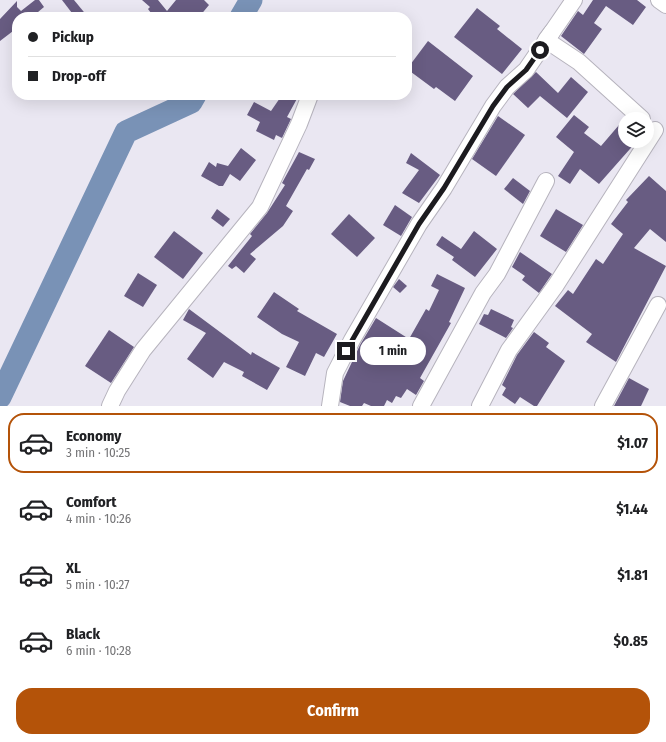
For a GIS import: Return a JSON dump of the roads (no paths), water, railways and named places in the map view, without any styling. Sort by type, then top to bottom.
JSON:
[{"type":"street","points":[[659,0],[666,5]]},
{"type":"street","points":[[330,406],[335,373],[355,334],[419,224],[444,188],[493,106],[507,87],[526,70],[571,1]]},
{"type":"street","points":[[546,40],[579,62],[634,112]]},
{"type":"street","points":[[110,406],[117,391],[143,350],[260,207],[308,100]]},
{"type":"street","points":[[480,406],[509,350],[556,285],[656,131]]},
{"type":"street","points":[[421,406],[483,293],[497,274],[546,182]]},
{"type":"street","points":[[603,406],[658,305]]},
{"type":"waterway","points":[[244,12],[251,0]]},
{"type":"waterway","points":[[0,397],[126,132],[191,102],[192,100]]}]
